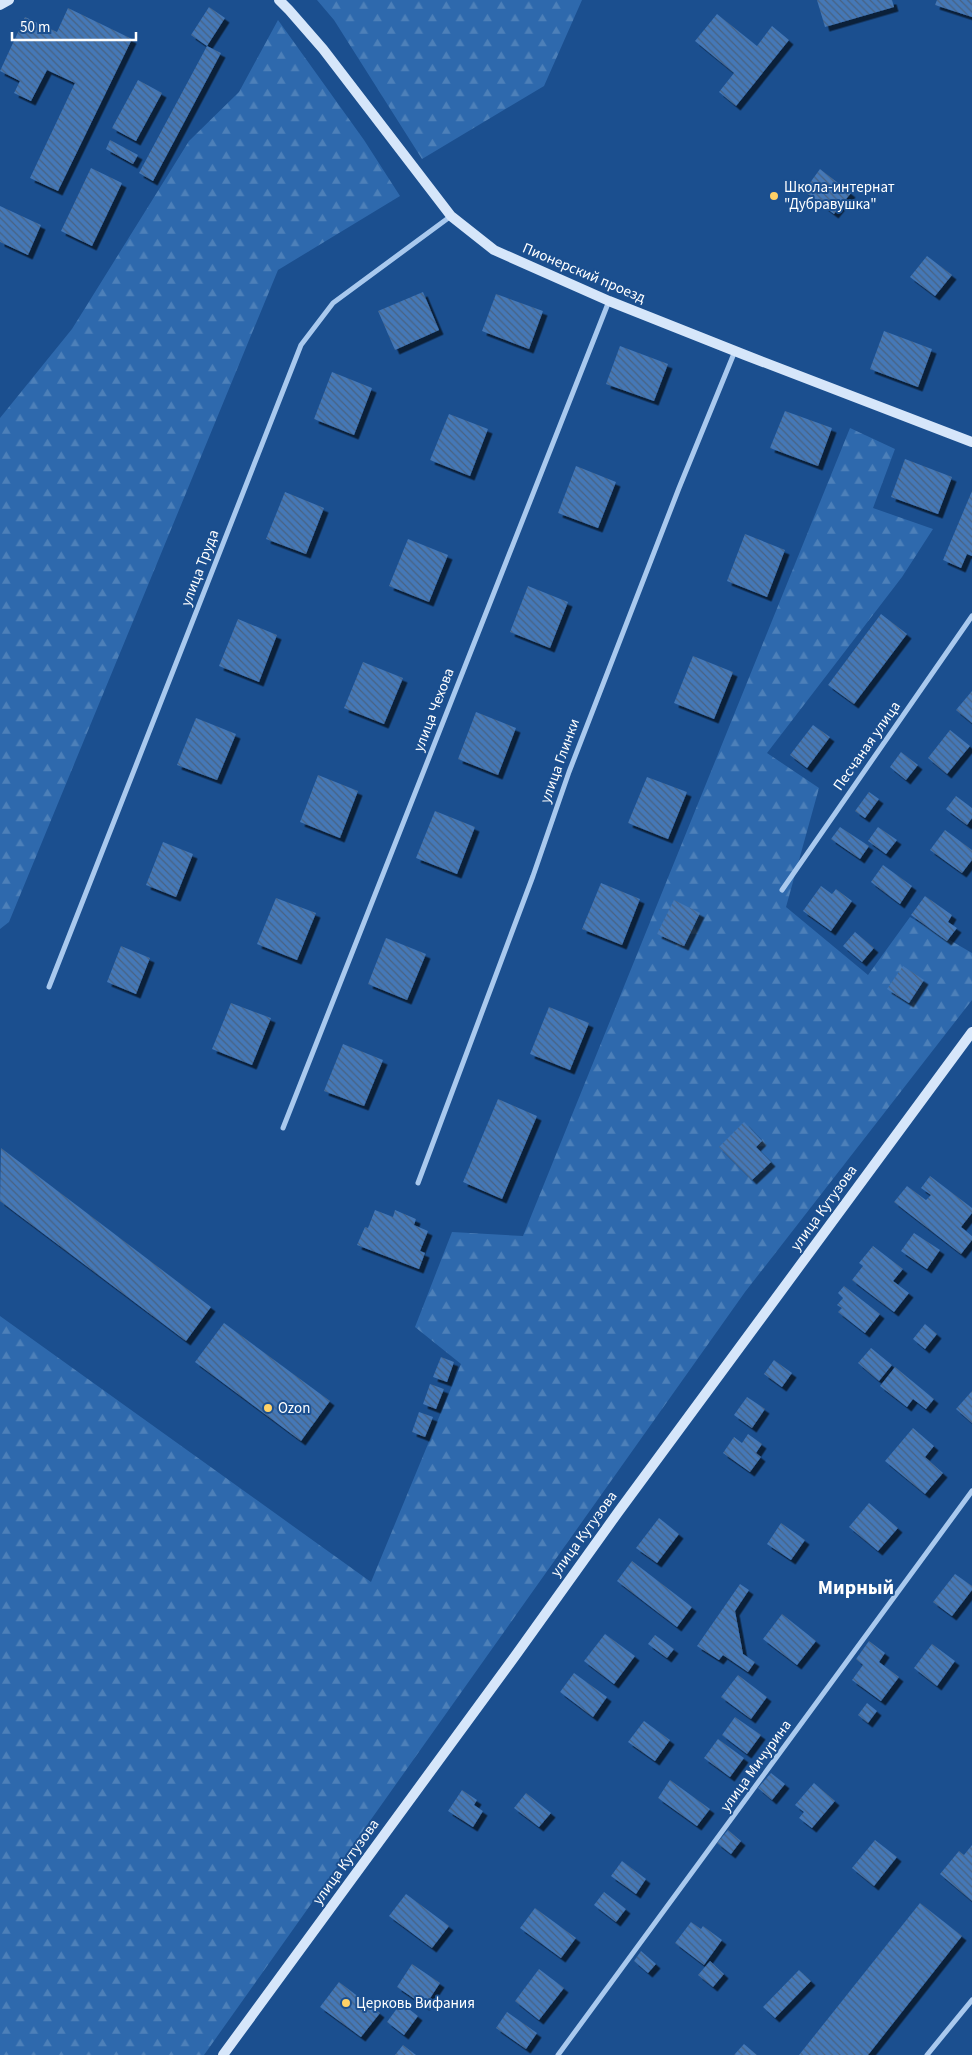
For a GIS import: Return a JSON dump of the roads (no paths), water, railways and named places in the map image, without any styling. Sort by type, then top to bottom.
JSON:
[{"type":"main road","points":[[0,5],[9,0]]},
{"type":"main road","name":"Пионерский проезд","points":[[279,0],[323,49],[451,216],[494,250],[609,301],[972,442]]},
{"type":"main road","name":"улица Кутузова","points":[[223,2055],[644,1476],[972,1032]]},
{"type":"street","name":"улица Труда","points":[[49,987],[301,345],[333,303],[451,216]]},
{"type":"street","name":"улица Чехова","points":[[283,1128],[609,301]]},
{"type":"street","name":"улица Глинки","points":[[418,1183],[533,876],[572,763],[679,488],[735,351]]},
{"type":"street","name":"Песчаная улица","points":[[782,890],[972,616]]},
{"type":"street","name":"улица Мичурина","points":[[558,2055],[972,1490]]},
{"type":"street","points":[[928,2055],[972,2000]]},
{"type":"place","name":"Школа-интернат \"Дубравушка\"","points":[[774,196]]},
{"type":"place","name":"Ozon","points":[[268,1408]]},
{"type":"place","name":"Церковь Вифания","points":[[346,2003]]},
{"type":"district","name":"Мирный","points":[[856,1588]]}]
